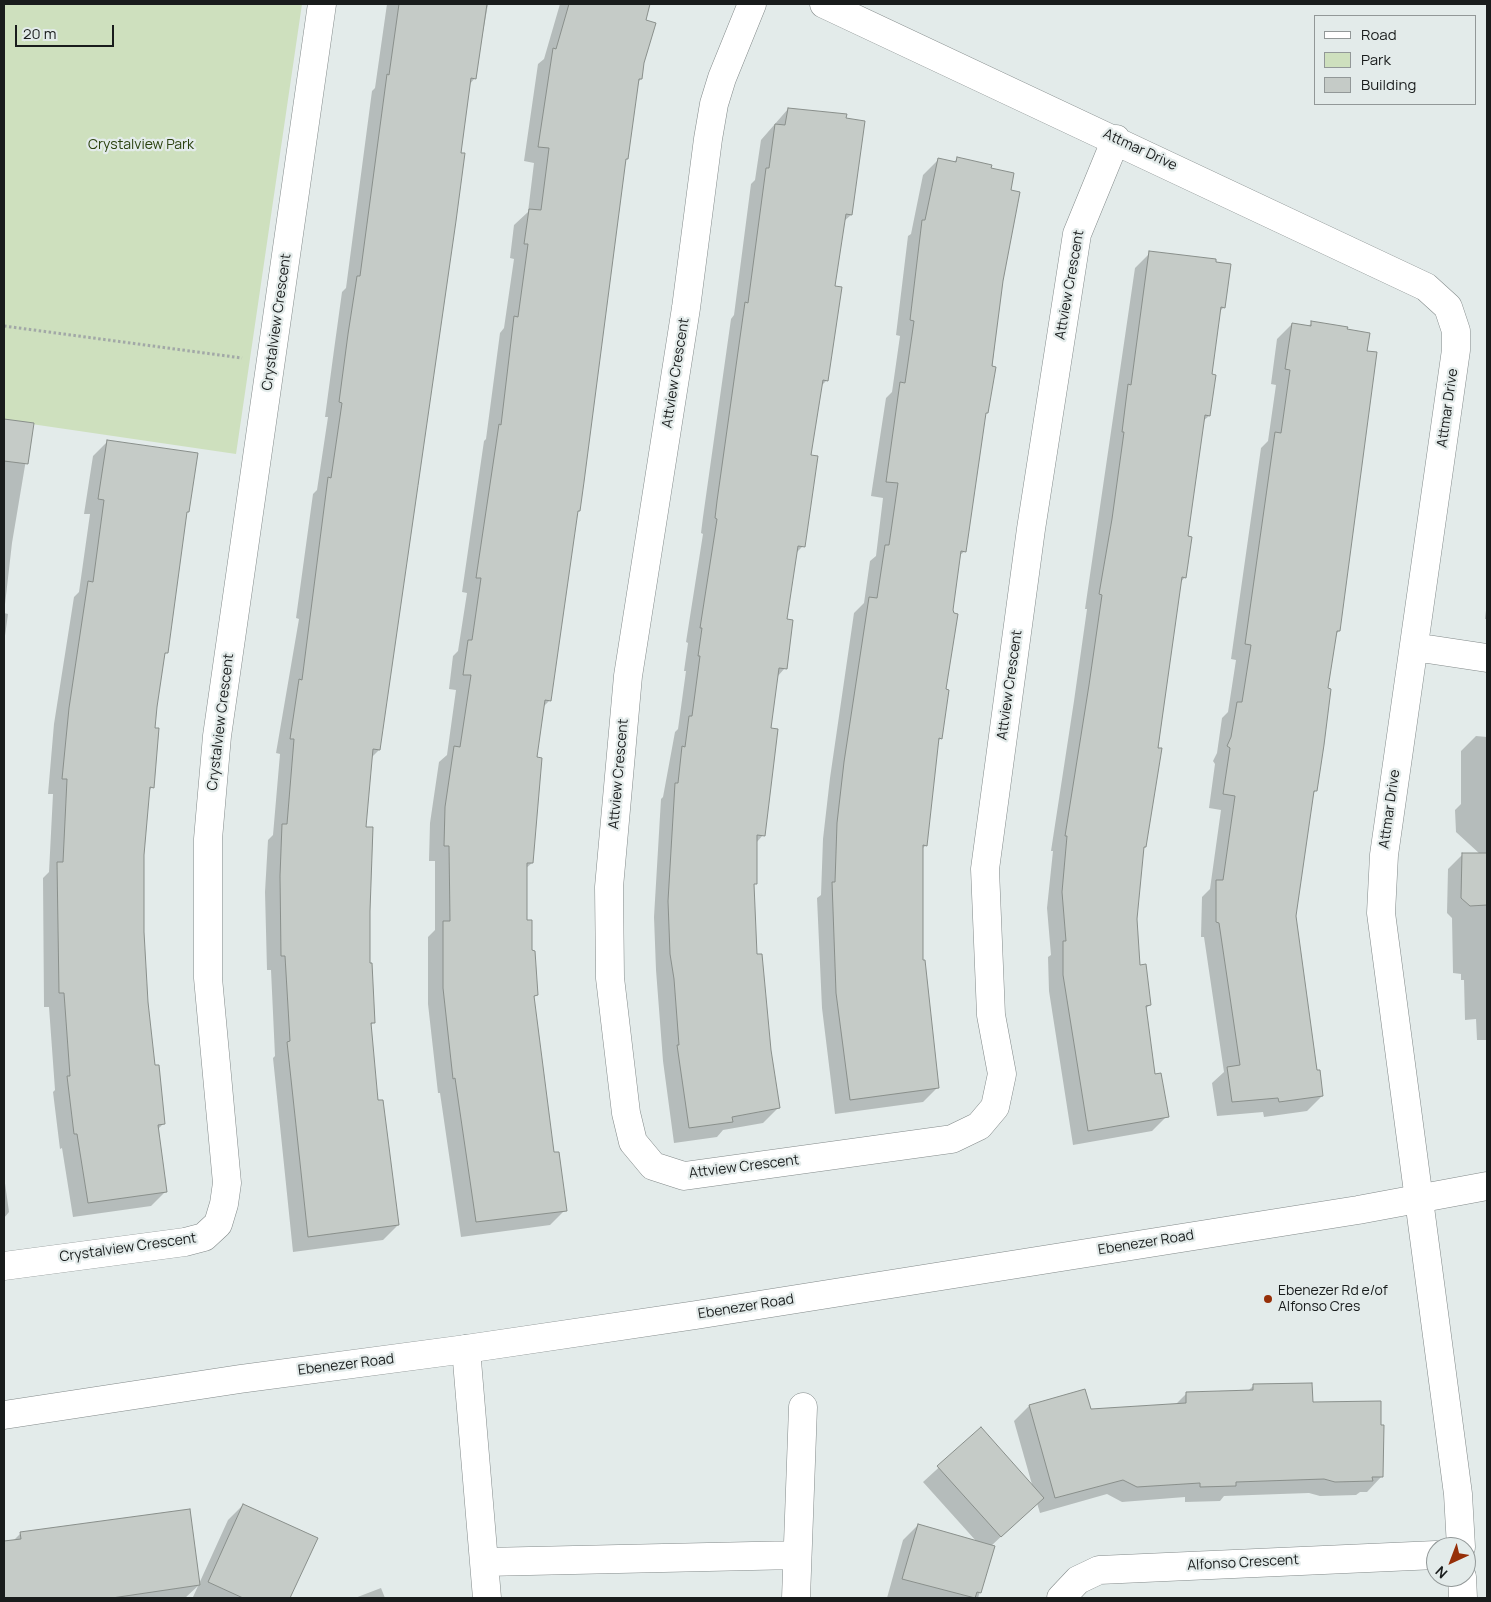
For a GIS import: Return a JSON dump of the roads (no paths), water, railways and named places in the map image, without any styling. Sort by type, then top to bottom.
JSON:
[{"type":"street","name":"Crystalview Crescent","points":[[4,1266],[185,1242],[204,1237],[218,1224],[224,1204],[227,1183],[208,978],[208,839],[217,736],[322,4]]},
{"type":"street","name":"Attview Crescent","points":[[752,4],[722,78],[714,104],[708,139],[686,308],[628,676],[609,887],[610,978],[626,1113],[633,1142],[653,1166],[684,1176],[952,1139],[979,1126],[995,1107],[1002,1074],[991,1015],[985,869],[1031,529],[1077,234],[1116,139]]},
{"type":"street","name":"Attmar Drive","points":[[824,4],[1116,139],[1426,286],[1448,307],[1456,331],[1456,350],[1384,855],[1381,912],[1418,1198]]},
{"type":"street","points":[[1414,647],[1487,658]]},
{"type":"street","name":"Ebenezer Road","points":[[4,1415],[240,1378],[466,1349],[1358,1210],[1487,1186]]},
{"type":"street","points":[[1418,1198],[1458,1494],[1460,1537]]},
{"type":"street","points":[[466,1349],[487,1598]]},
{"type":"street","points":[[796,1598],[803,1407]]},
{"type":"street","points":[[485,1562],[797,1555]]},
{"type":"street","name":"Alfonso Crescent","points":[[1061,1598],[1078,1580],[1099,1570],[1426,1555]]},
{"type":"place","name":"Ebenezer Rd e/of Alfonso Cres","points":[[1268,1299]]},
{"type":"park label","name":"Crystalview Park","points":[[141,145]]}]
